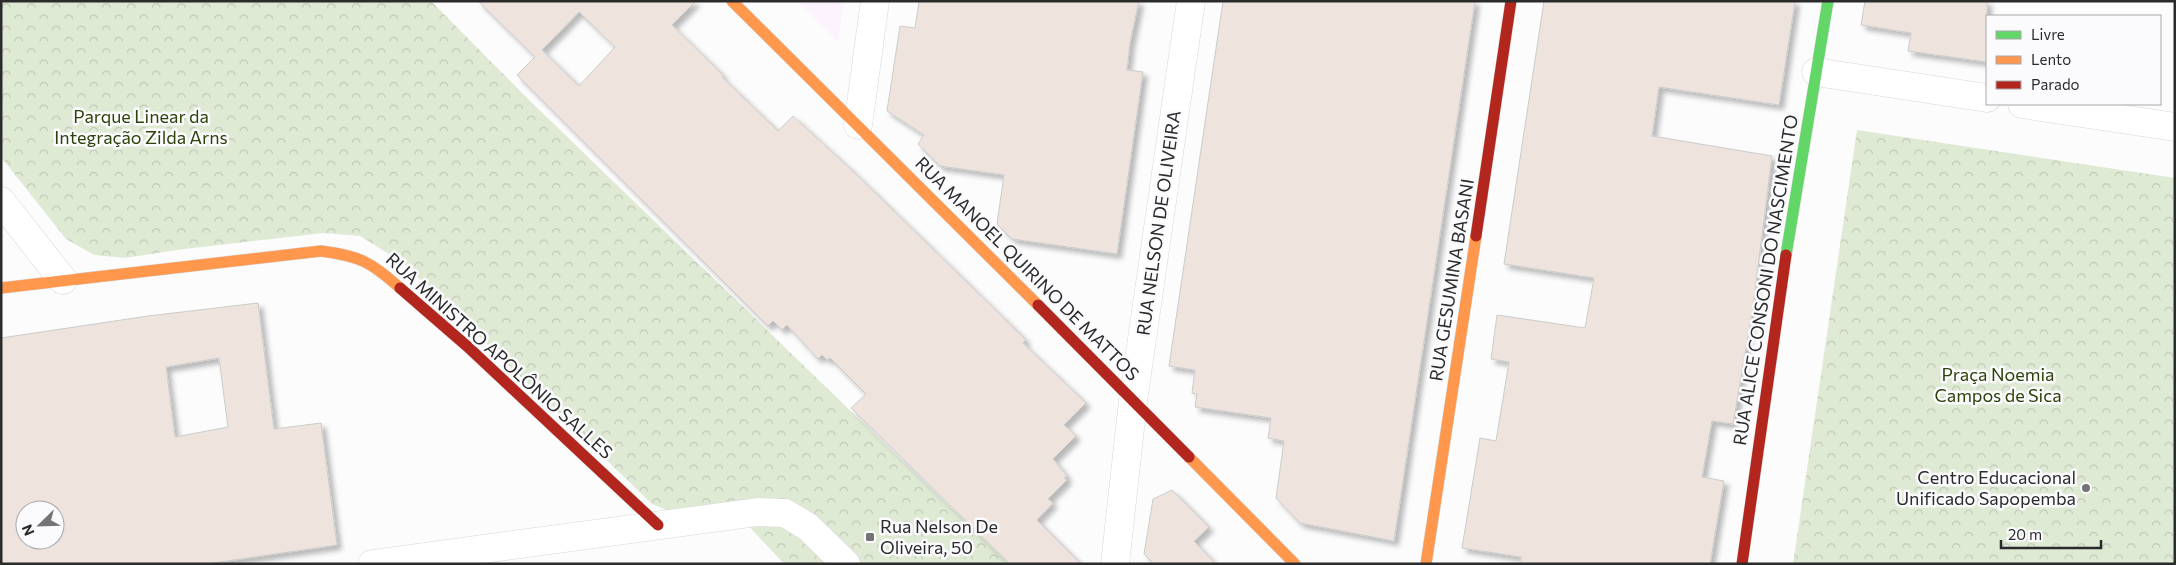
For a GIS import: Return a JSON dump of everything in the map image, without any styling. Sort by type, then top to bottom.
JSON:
[{"type":"street","name":"RUA MANOEL QUIRINO DE MATTOS","points":[[732,1],[1295,564]]},
{"type":"street","points":[[858,125],[875,1]]},
{"type":"street","name":"RUA NELSON DE OLIVEIRA","points":[[1115,564],[1133,401],[1191,1]]},
{"type":"street","name":"RUA GESUMINA BASANI","points":[[1426,564],[1511,1]]},
{"type":"street","name":"RUA ALICE CONSONI DO NASCIMENTO","points":[[1742,564],[1786,258],[1828,1]]},
{"type":"street","points":[[1816,72],[1986,98]]},
{"type":"street","points":[[2029,105],[2175,127]]},
{"type":"street","points":[[1,201],[63,280]]},
{"type":"street","name":"RUA MINISTRO APOLÔNIO SALLES","points":[[1,288],[321,251],[347,254],[375,266],[468,347],[658,525]]},
{"type":"street","points":[[372,564],[758,512],[786,513],[808,527],[846,564]]},
{"type":"shaded area","points":[[798,1],[844,1],[838,42]]},
{"type":"green space","name":"Parque Linear da Integração Zilda Arns","points":[[1,1],[431,1],[525,96],[1009,564],[784,564],[730,506],[671,512],[652,504],[402,262],[360,236],[323,233],[184,249],[125,258],[94,255],[66,239],[1,157]]},
{"type":"green space","name":"Praça Noemia Campos de Sica","points":[[1857,130],[2175,178],[2175,564],[1793,564]]},
{"type":"building","points":[[478,1],[696,1],[672,25],[723,75],[722,77],[778,131],[793,116],[855,173],[973,288],[1026,340],[1023,343],[1086,403],[1064,425],[1076,436],[1053,459],[1067,476],[1064,478],[1067,480],[1048,499],[1053,503],[1037,520],[1081,564],[1010,564],[851,408],[866,394],[830,358],[827,360],[822,355],[818,359],[787,325],[782,330],[773,321],[768,326],[517,75],[535,57]],"holes":[[[579,12],[615,47],[579,86],[542,50]]]},
{"type":"building","points":[[919,1],[1139,1],[1130,43],[1127,70],[1143,72],[1117,254],[1012,239],[997,224],[1004,175],[940,166],[918,144],[924,135],[887,111],[900,26],[915,28]]},
{"type":"building","points":[[1223,1],[1475,1],[1394,541],[1300,523],[1276,498],[1284,441],[1268,438],[1271,418],[1195,407],[1197,394],[1192,393],[1195,370],[1169,366]]},
{"type":"building","points":[[1544,1],[1795,1],[1779,105],[1659,87],[1652,136],[1772,156],[1753,307],[1733,424],[1712,421],[1702,477],[1724,481],[1710,564],[1521,564],[1521,557],[1462,548],[1480,438],[1496,441],[1509,362],[1491,359],[1497,315],[1585,328],[1594,278],[1504,264]]},
{"type":"building","points":[[1865,1],[1987,1],[1986,62],[1908,51],[1911,33],[1861,25]]},
{"type":"building","points":[[258,303],[274,429],[321,423],[337,545],[206,564],[1,564],[1,338],[148,316]],"holes":[[[219,358],[228,427],[175,437],[166,367]]]},
{"type":"building","points":[[1172,490],[1209,527],[1194,541],[1216,564],[1154,564],[1144,554],[1153,499]]},
{"type":"traffic: fast","points":[[1786,255],[1828,1]]},
{"type":"traffic: slow","points":[[732,1],[1038,305]]},
{"type":"traffic: slow","points":[[1426,564],[1476,236]]},
{"type":"traffic: slow","points":[[1,288],[321,251],[346,255],[373,266],[400,288]]},
{"type":"traffic: slow","points":[[1189,457],[1295,564]]},
{"type":"traffic: jam","points":[[1476,236],[1511,1]]},
{"type":"traffic: jam","points":[[1742,564],[1786,255]]},
{"type":"traffic: jam","points":[[400,288],[468,347],[658,525]]},
{"type":"traffic: jam","points":[[1038,305],[1189,457]]},
{"type":"place","name":"Centro Educacional Unificado Sapopemba","points":[[2086,488]]},
{"type":"place","name":"Rua Nelson De Oliveira, 50","points":[[870,537]]}]
